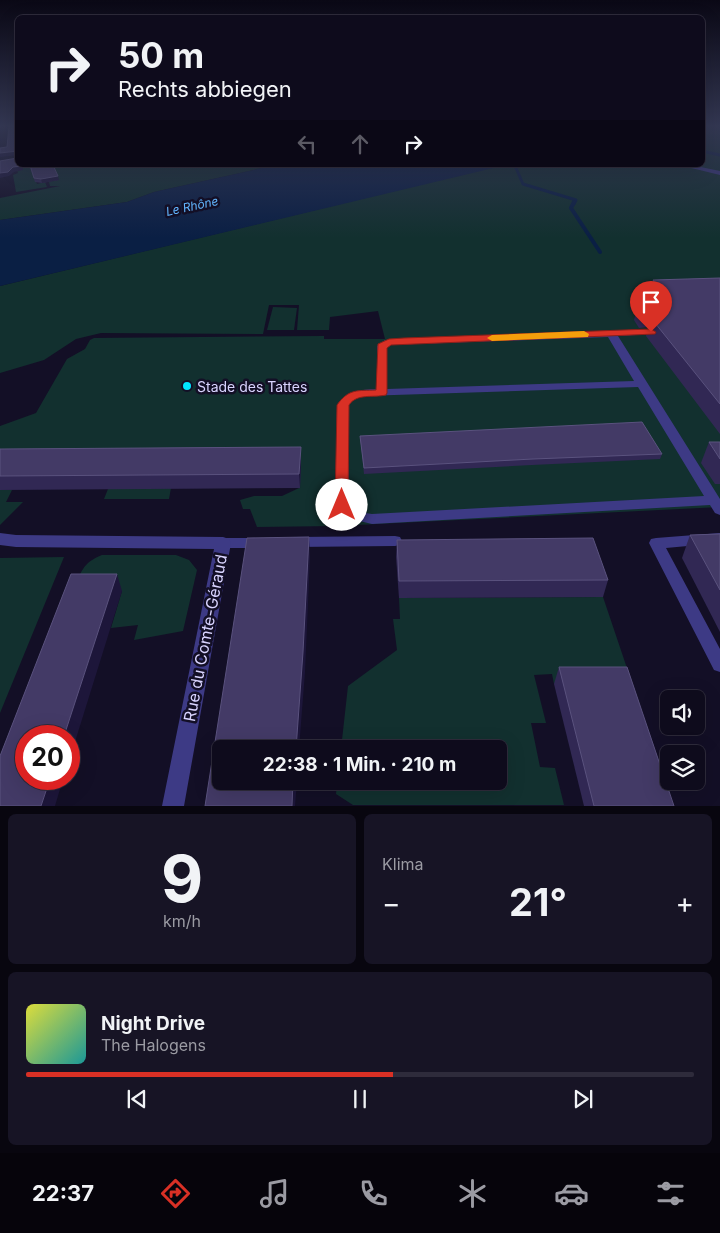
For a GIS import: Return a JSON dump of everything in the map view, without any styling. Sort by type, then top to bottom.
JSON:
[{"type":"street","name":"Rue du Comte-Géraud","points":[[0,539],[16,541],[223,543],[173,806]]},
{"type":"lane","points":[[692,167],[720,173]]},
{"type":"lane","points":[[382,393],[382,346],[389,342],[651,332]]},
{"type":"lane","points":[[611,333],[717,505],[372,519],[354,517],[346,512],[342,505],[343,405],[348,398],[356,394],[641,384]]},
{"type":"lane","points":[[720,538],[656,543],[720,665]]},
{"type":"lane","points":[[223,543],[395,541]]},
{"type":"green space","points":[[705,164],[720,164],[720,283],[637,287],[720,388],[720,507],[336,526],[257,527],[250,509],[243,509],[240,500],[254,496],[282,496],[299,488],[301,461],[0,463],[0,426],[36,413],[67,359],[85,349],[90,340],[94,338],[324,336],[324,339],[385,339],[378,311],[330,317],[329,330],[297,330],[299,305],[269,305],[263,334],[101,333],[76,339],[44,360],[0,373],[0,286],[494,167],[705,167]]},
{"type":"green space","points":[[16,167],[31,167],[37,184],[45,182],[47,187],[16,192],[13,175],[18,173]]},
{"type":"green space","points":[[54,167],[267,167],[154,192],[127,202],[0,220],[0,198],[60,186],[50,186],[49,182],[57,180]]},
{"type":"green space","points":[[273,307],[297,308],[294,330],[267,330]]},
{"type":"green space","points":[[171,488],[169,499],[104,499],[108,489]]},
{"type":"green space","points":[[0,490],[12,490],[6,502],[23,502],[0,525]]},
{"type":"green space","points":[[102,555],[176,555],[189,560],[197,570],[183,631],[134,640],[138,625],[111,628],[122,591],[74,591],[86,565]]},
{"type":"green space","points":[[64,557],[0,713],[0,558]]},
{"type":"green space","points":[[603,597],[632,683],[554,684],[552,674],[534,675],[546,723],[531,723],[540,767],[555,768],[564,805],[353,805],[336,794],[336,790],[507,790],[507,740],[342,740],[348,686],[397,650],[393,619],[400,619],[399,598]]},
{"type":"water","name":"Le Rhône","points":[[267,167],[498,167],[0,286],[0,220],[127,202],[154,192]]},
{"type":"building","points":[[0,164],[15,164],[15,167],[8,172],[0,173]]},
{"type":"building","points":[[31,167],[54,167],[58,176],[41,179],[34,178]]},
{"type":"building","points":[[720,278],[720,404],[651,318],[661,317],[663,312],[657,309],[644,309],[639,302],[665,301],[653,280]]},
{"type":"building","points":[[642,422],[662,454],[364,468],[360,436]]},
{"type":"building","points":[[709,442],[720,442],[720,459]]},
{"type":"building","points":[[301,447],[299,474],[0,476],[0,449]]},
{"type":"building","points":[[720,534],[720,590],[690,535]]},
{"type":"building","points":[[309,537],[297,740],[215,740],[247,538]]},
{"type":"building","points":[[593,538],[608,580],[399,581],[397,540]]},
{"type":"building","points":[[71,574],[117,574],[68,725],[15,725],[15,790],[46,790],[41,806],[0,806],[0,756]]},
{"type":"building","points":[[559,667],[627,667],[660,765],[660,790],[669,790],[674,806],[594,806]]},
{"type":"building","points":[[212,761],[212,790],[293,790],[292,806],[205,806]]},
{"type":"waterway","points":[[516,168],[523,184],[576,200],[574,204]]},
{"type":"waterway","points":[[574,202],[571,208],[600,252]]},
{"type":"slow traffic","points":[[492,338],[584,334]]},
{"type":"place","name":"Stade des Tattes","points":[[187,386]]},
{"type":"route","points":[[342,505],[343,405],[348,398],[356,394],[382,393],[382,346],[389,342],[651,332]]}]
